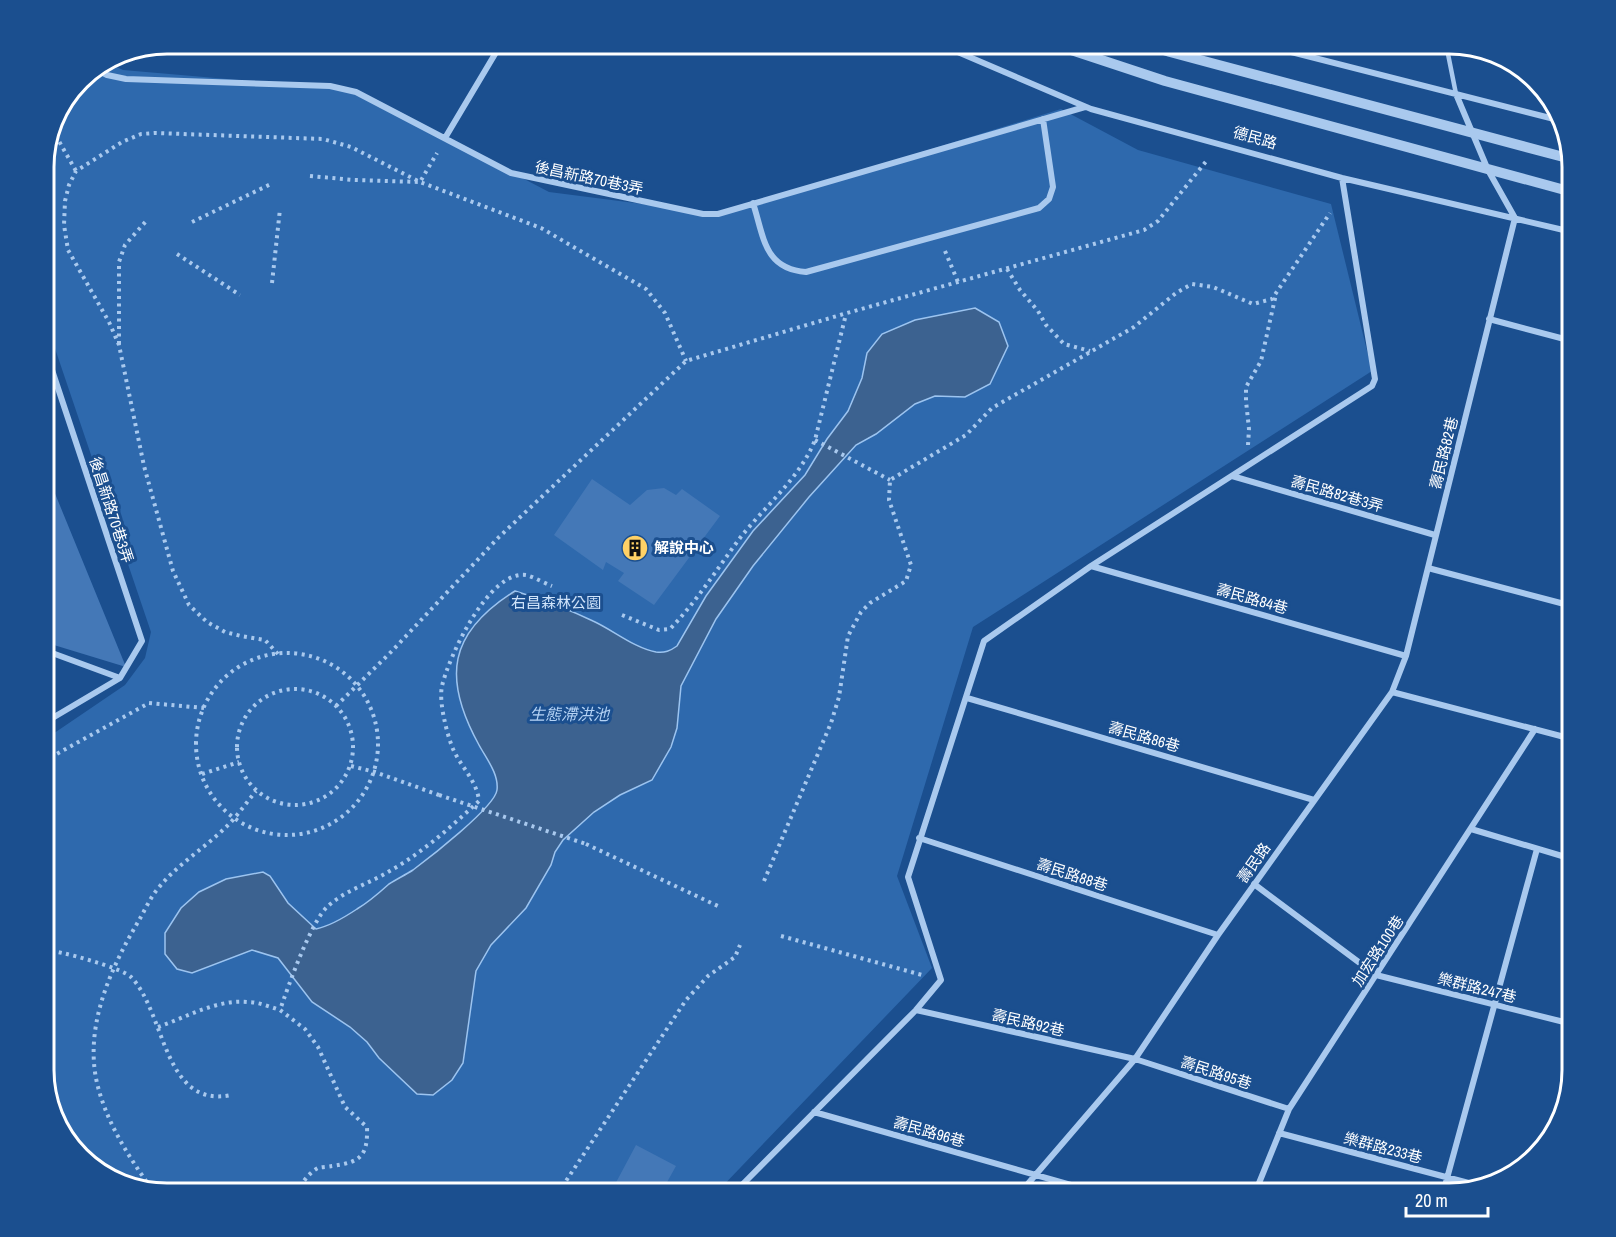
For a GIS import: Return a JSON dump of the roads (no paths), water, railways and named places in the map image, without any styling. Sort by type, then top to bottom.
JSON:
[{"type":"street","points":[[445,138],[495,54]]},
{"type":"street","name":"德民路","points":[[962,54],[1085,107],[1342,178],[1562,230]]},
{"type":"street","name":"德民路","points":[[1083,54],[1164,81],[1562,189]]},
{"type":"street","points":[[1177,54],[1562,157]]},
{"type":"street","points":[[1299,54],[1551,119]]},
{"type":"street","name":"後昌新路70巷3弄","points":[[104,73],[126,79],[330,86],[356,92],[511,173],[703,214],[718,214],[1085,107]]},
{"type":"street","points":[[1456,94],[1488,170],[1515,218]]},
{"type":"street","points":[[753,203],[769,251],[777,263],[791,271],[806,272],[1039,208],[1049,199],[1053,187],[1042,119]]},
{"type":"street","points":[[746,1183],[916,1010],[941,980],[908,877],[984,641],[1091,566],[1372,386],[1375,379],[1342,178]]},
{"type":"street","name":"壽民路82巷","points":[[1392,692],[1406,656],[1515,218]]},
{"type":"street","points":[[1490,319],[1562,338]]},
{"type":"street","name":"後昌新路70巷3弄","points":[[54,376],[142,640],[120,678]]},
{"type":"street","name":"壽民路82巷3弄","points":[[1232,476],[1436,535]]},
{"type":"street","name":"壽民路84巷","points":[[1091,566],[1406,656]]},
{"type":"street","points":[[1428,568],[1562,603]]},
{"type":"street","points":[[54,654],[120,678]]},
{"type":"street","points":[[54,717],[120,678]]},
{"type":"street","points":[[1392,692],[1562,736]]},
{"type":"street","name":"壽民路","points":[[1030,1183],[1135,1059],[1218,934],[1392,692]]},
{"type":"street","name":"壽民路86巷","points":[[967,698],[1314,800]]},
{"type":"street","name":"加宏路100巷","points":[[1259,1183],[1289,1109],[1535,729]]},
{"type":"street","points":[[1471,830],[1562,856]]},
{"type":"street","name":"壽民路88巷","points":[[919,838],[1218,934]]},
{"type":"street","points":[[1446,1183],[1537,849]]},
{"type":"street","points":[[1254,884],[1376,975]]},
{"type":"street","name":"樂群路247巷","points":[[1376,975],[1562,1022]]},
{"type":"street","name":"壽民路92巷","points":[[916,1010],[1135,1059]]},
{"type":"street","name":"壽民路95巷","points":[[1135,1059],[1289,1109]]},
{"type":"street","name":"壽民路96巷","points":[[814,1112],[1064,1183]]},
{"type":"street","name":"樂群路233巷","points":[[1279,1133],[1464,1182]]},
{"type":"lane","points":[[1448,54],[1456,94]]},
{"type":"water","name":"生態滯洪池","points":[[975,308],[999,322],[1008,346],[990,384],[965,397],[935,396],[915,404],[876,434],[856,445],[809,497],[753,566],[716,619],[681,686],[677,728],[671,747],[652,780],[620,795],[594,812],[563,840],[526,908],[491,945],[476,971],[463,1063],[452,1080],[433,1095],[417,1094],[350,1027],[312,1002],[278,958],[252,950],[192,973],[177,969],[165,954],[165,933],[181,908],[199,892],[226,879],[263,872],[270,876],[288,903],[316,929],[321,928],[352,912],[389,884],[413,870],[474,820],[485,808],[497,790],[496,778],[467,721],[456,678],[458,659],[464,641],[476,623],[493,607],[515,591],[584,617],[648,650],[662,652],[674,648],[706,596],[753,531],[805,475],[827,439],[848,411],[862,378],[867,353],[882,334],[915,320]]},
{"type":"place","name":"解說中心","points":[[635,548]]},
{"type":"park label","name":"右昌森林公園","points":[[556,603]]}]
